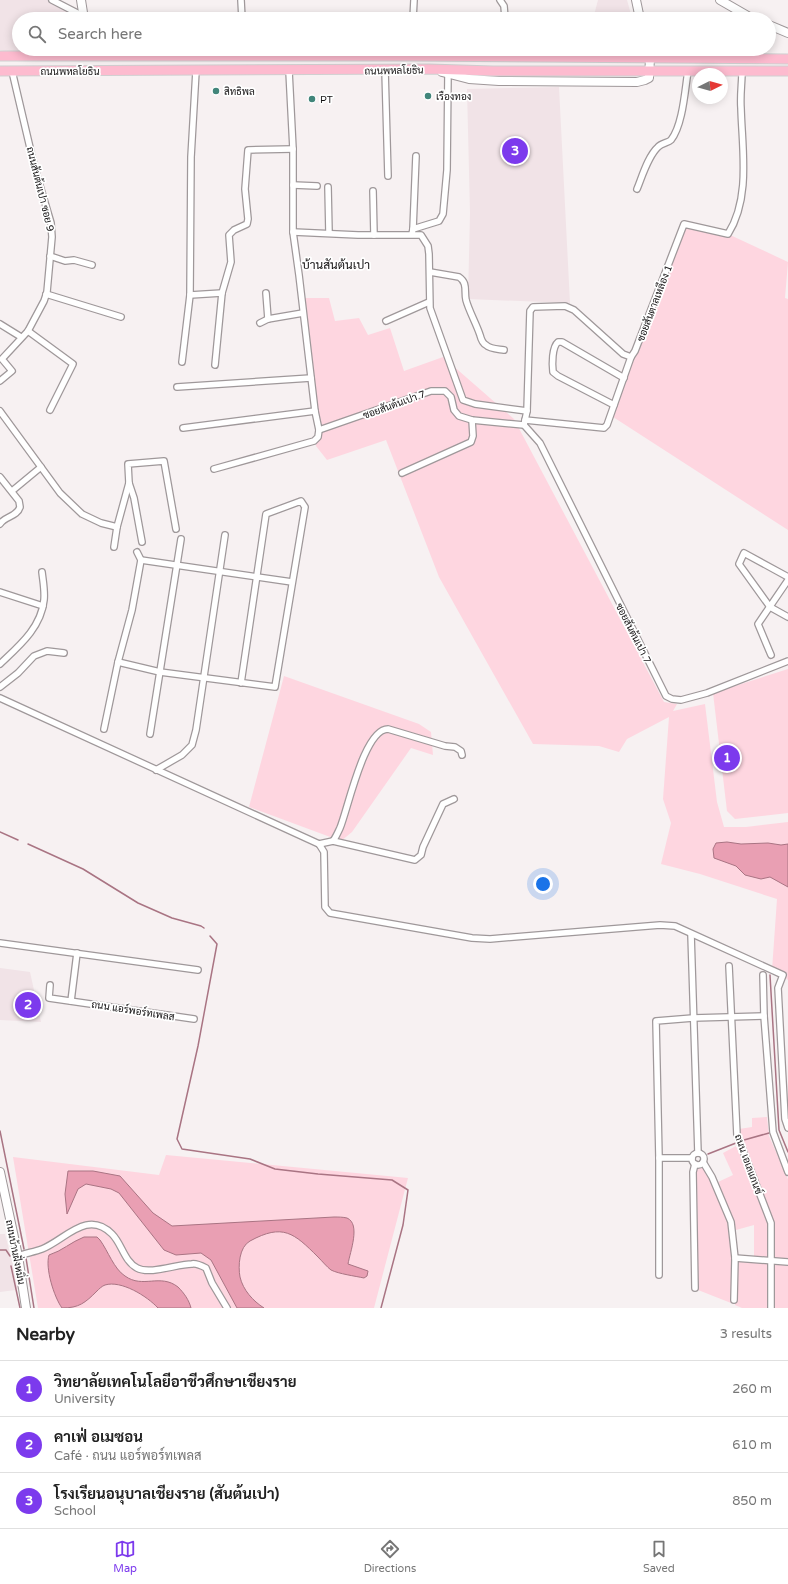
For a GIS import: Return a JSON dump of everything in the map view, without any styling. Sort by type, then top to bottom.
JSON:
[{"type":"main road","points":[[81,0],[83,12]]},
{"type":"main road","points":[[636,0],[639,12]]},
{"type":"main road","points":[[720,0],[741,12]]},
{"type":"main road","points":[[776,28],[788,33]]},
{"type":"main road","name":"ถนนพหลโยธิน","points":[[0,56],[12,55]]},
{"type":"main road","name":"ถนนพหลโยธิน","points":[[552,56],[622,58],[631,56]]},
{"type":"main road","points":[[622,58],[626,56]]},
{"type":"main road","points":[[429,69],[469,79],[499,81],[637,82],[650,78],[650,56]]},
{"type":"main road","name":"ถนนพหลโยธิน","points":[[661,56],[666,58],[788,59]]},
{"type":"main road","name":"ถนนพหลโยธิน","points":[[0,71],[289,71],[429,69],[493,71],[788,71]]},
{"type":"main road","name":"ถนนบ้านฝั่งหมิ่น","points":[[0,1172],[18,1256],[26,1308]]},
{"type":"street","points":[[52,0],[75,12]]},
{"type":"street","points":[[241,0],[242,12]]},
{"type":"street","points":[[413,12],[414,0]]},
{"type":"street","points":[[500,0],[504,6],[504,12]]},
{"type":"street","points":[[384,70],[388,176]]},
{"type":"street","points":[[637,189],[654,152],[658,146],[671,140],[678,125],[682,114],[688,70]]},
{"type":"street","name":"ถนนสันต้นเปา ซอย 9","points":[[0,381],[12,371],[2,359],[28,330],[44,301],[52,237],[52,223],[35,169],[12,71]]},
{"type":"street","points":[[182,362],[190,295],[191,157],[196,71]]},
{"type":"street","points":[[214,469],[314,441],[318,438],[319,430],[315,411],[293,232],[293,149],[289,71]]},
{"type":"street","name":"ซอยสันตาลเหลือง 1","points":[[631,357],[635,351],[684,224],[728,234],[734,224],[742,192],[742,71]]},
{"type":"street","points":[[293,232],[374,235],[413,232],[439,222],[443,214],[447,170],[448,73]]},
{"type":"street","points":[[215,365],[222,293],[231,262],[229,235],[234,230],[247,224],[248,219],[245,189],[248,150],[293,149]]},
{"type":"street","points":[[413,232],[416,156]]},
{"type":"street","points":[[293,185],[317,186]]},
{"type":"street","points":[[328,187],[329,233]]},
{"type":"street","points":[[373,191],[374,235]]},
{"type":"street","points":[[413,232],[421,235],[428,246],[430,272],[429,302],[432,315],[463,400],[475,404],[527,411]]},
{"type":"street","points":[[50,256],[65,261],[74,260],[92,265]]},
{"type":"street","points":[[430,272],[459,277],[463,280],[465,284],[466,299],[476,321],[482,341],[488,347],[504,350]]},
{"type":"street","points":[[190,295],[222,293]]},
{"type":"street","points":[[266,293],[268,319]]},
{"type":"street","points":[[46,294],[121,317]]},
{"type":"street","points":[[386,320],[429,302]]},
{"type":"street","points":[[565,306],[574,310],[623,354],[631,357],[607,425],[601,428],[525,423],[527,411],[530,311],[533,307],[565,306]]},
{"type":"street","points":[[260,323],[268,319],[303,313]]},
{"type":"street","points":[[0,324],[21,337]]},
{"type":"street","points":[[28,330],[73,364],[50,410]]},
{"type":"street","points":[[614,405],[553,372],[555,344],[562,342],[624,378]]},
{"type":"street","points":[[177,387],[311,378]]},
{"type":"street","name":"ซอยสันต้นเปา 7","points":[[319,430],[431,391],[445,391],[451,398],[454,410],[459,416],[472,420],[525,423],[540,443],[666,696],[672,699],[681,700],[707,693],[788,661]]},
{"type":"street","points":[[0,411],[60,493],[82,514],[101,523],[117,527]]},
{"type":"street","points":[[183,428],[315,411]]},
{"type":"street","points":[[402,473],[471,442],[473,436],[472,420]]},
{"type":"street","points":[[142,542],[134,498],[129,483],[128,464],[164,461],[176,529]]},
{"type":"street","points":[[12,491],[41,467]]},
{"type":"street","points":[[0,477],[12,491],[20,504],[20,510],[15,515],[3,520],[0,524]]},
{"type":"street","points":[[114,547],[117,527],[129,483]]},
{"type":"street","points":[[118,662],[160,672],[202,677],[241,683],[275,687],[305,507],[301,501],[266,514],[241,683]]},
{"type":"street","points":[[156,770],[182,756],[192,745],[196,730],[202,677],[225,534]]},
{"type":"street","points":[[150,734],[181,539]]},
{"type":"street","points":[[104,729],[118,662],[132,610],[141,560],[137,552]]},
{"type":"street","points":[[771,655],[758,624],[770,607],[788,580],[744,553],[739,564],[770,607],[788,617]]},
{"type":"street","points":[[141,560],[292,582]]},
{"type":"street","points":[[0,664],[27,638],[39,617],[45,595],[42,572]]},
{"type":"street","points":[[0,592],[43,606]]},
{"type":"street","points":[[0,686],[18,673],[34,656],[47,651],[64,653]]},
{"type":"street","points":[[0,698],[319,844],[324,852],[324,907],[330,913],[472,938],[490,939],[660,925],[675,926],[782,975],[778,988],[785,1119],[788,1128]]},
{"type":"street","points":[[333,841],[341,827],[346,806],[362,762],[378,732],[388,729],[445,746],[455,747],[461,751],[462,755]]},
{"type":"street","points":[[319,844],[333,841],[415,860],[421,855],[423,847],[443,804],[454,799]]},
{"type":"street","points":[[691,934],[698,1153]]},
{"type":"street","points":[[0,943],[198,970]]},
{"type":"street","points":[[71,1001],[77,953]]},
{"type":"street","name":"ถนน เอเลแกนซ์","points":[[729,966],[730,1017],[737,1135],[771,1223],[771,1308]]},
{"type":"street","points":[[763,975],[764,1016],[773,1132],[788,1172]]},
{"type":"street","name":"ถนน แอร์พอร์ทเพลส","points":[[50,985],[49,998],[194,1020]]},
{"type":"street","points":[[659,1275],[659,1158],[656,1021],[693,1018],[764,1016]]},
{"type":"street","points":[[695,1288],[693,1155],[698,1153]]},
{"type":"street","points":[[698,1153],[704,1156],[704,1162],[731,1222],[735,1258],[734,1300]]},
{"type":"street","points":[[659,1158],[693,1161],[698,1165],[704,1162]]},
{"type":"street","points":[[18,1256],[43,1249],[72,1230],[89,1225],[101,1226],[113,1235],[127,1258],[137,1268],[151,1270],[193,1263],[206,1268],[212,1283],[227,1308]]},
{"type":"street","points":[[735,1258],[788,1262]]},
{"type":"shaded area","points":[[0,0],[50,0],[69,12],[12,12],[12,52],[0,50]]},
{"type":"shaded area","points":[[598,0],[627,0],[630,12],[595,12]]},
{"type":"shaded area","points":[[559,87],[570,303],[468,299],[470,213],[467,89]]},
{"type":"shaded area","points":[[684,224],[728,234],[788,262],[785,298],[788,299],[788,530],[610,415]]},
{"type":"shaded area","points":[[302,298],[329,298],[335,321],[359,318],[368,335],[390,328],[404,371],[443,357],[514,419],[664,702],[677,704],[673,711],[705,704],[717,802],[724,827],[746,827],[788,822],[788,980],[772,970],[777,899],[700,874],[661,864],[671,823],[663,799],[669,717],[627,739],[619,752],[599,746],[533,744],[439,577],[386,440],[327,460],[316,446],[319,430]]},
{"type":"shaded area","points":[[788,669],[788,813],[735,819],[727,811],[713,693]]},
{"type":"shaded area","points":[[284,676],[419,724],[431,732],[433,755],[411,748],[352,832],[341,841],[249,807]]},
{"type":"shaded area","points":[[727,842],[741,844],[788,844],[788,887],[770,877],[761,879],[745,875],[736,866],[714,858],[713,849],[716,843]]},
{"type":"shaded area","points":[[0,968],[30,972],[41,1022],[0,1020]]},
{"type":"shaded area","points":[[767,1117],[769,1136],[788,1179],[788,1259],[773,1258],[773,1222],[739,1129],[752,1127],[752,1118]]},
{"type":"shaded area","points":[[736,1146],[754,1186],[768,1224],[768,1257],[754,1256],[754,1225],[736,1230],[718,1182],[733,1175],[723,1153]]},
{"type":"shaded area","points":[[166,1155],[408,1178],[374,1308],[38,1308],[13,1157],[159,1175]]},
{"type":"shaded area","points":[[702,1167],[717,1193],[731,1235],[733,1259],[731,1303],[698,1290],[697,1170]]},
{"type":"shaded area","points":[[68,1171],[93,1171],[120,1176],[153,1213],[172,1226],[334,1217],[347,1218],[351,1221],[354,1232],[354,1239],[348,1264],[368,1271],[367,1276],[364,1278],[331,1270],[310,1249],[295,1237],[287,1233],[271,1233],[261,1236],[246,1244],[241,1252],[239,1262],[240,1277],[243,1286],[252,1299],[264,1308],[237,1308],[211,1260],[201,1253],[176,1255],[164,1250],[119,1193],[111,1189],[86,1184],[78,1189],[67,1214],[65,1194]]},
{"type":"shaded area","points":[[0,1234],[5,1234],[19,1289],[0,1292]]},
{"type":"shaded area","points":[[84,1237],[97,1237],[121,1273],[132,1280],[145,1282],[165,1281],[178,1287],[186,1297],[191,1308],[158,1308],[141,1294],[126,1287],[111,1284],[103,1286],[89,1299],[77,1306],[62,1308],[56,1297],[49,1275],[49,1255]]},
{"type":"shaded area","points":[[737,1262],[768,1263],[767,1308],[742,1308],[735,1305]]},
{"type":"shaded area","points":[[774,1264],[788,1265],[788,1308],[773,1308]]},
{"type":"waterway","points":[[0,832],[18,840]]},
{"type":"waterway","points":[[28,844],[83,869],[138,903],[172,918],[204,928]]},
{"type":"waterway","points":[[210,936],[217,944],[198,1046],[177,1139],[182,1149],[250,1159],[275,1169],[392,1180],[408,1190],[403,1225],[381,1308]]},
{"type":"waterway","points":[[770,975],[779,1130],[788,1152]]},
{"type":"waterway","points":[[0,1131],[24,1249]]},
{"type":"waterway","points":[[744,1140],[769,1133]]},
{"type":"waterway","points":[[708,1154],[736,1143]]},
{"type":"waterway","points":[[0,1250],[6,1250],[10,1256]]},
{"type":"waterway","points":[[26,1258],[34,1308]]},
{"type":"waterway","points":[[11,1266],[20,1308]]},
{"type":"place","name":"สิทธิพล","points":[[216,91]]},
{"type":"place","name":"เรืองทอง","points":[[428,96]]},
{"type":"place","name":"PT","points":[[312,99]]},
{"type":"place","name":"โรงเรียนอนุบาลเชียงราย (สันต้นเปา)","points":[[515,151]]},
{"type":"place","name":"วิทยาลัยเทคโนโลยีอาชีวศึกษาเชียงราย","points":[[727,758]]},
{"type":"place","name":"คาเฟ่ อเมซอน","points":[[28,1005]]},
{"type":"district","name":"บ้านสันต้นเปา","points":[[336,265]]}]
